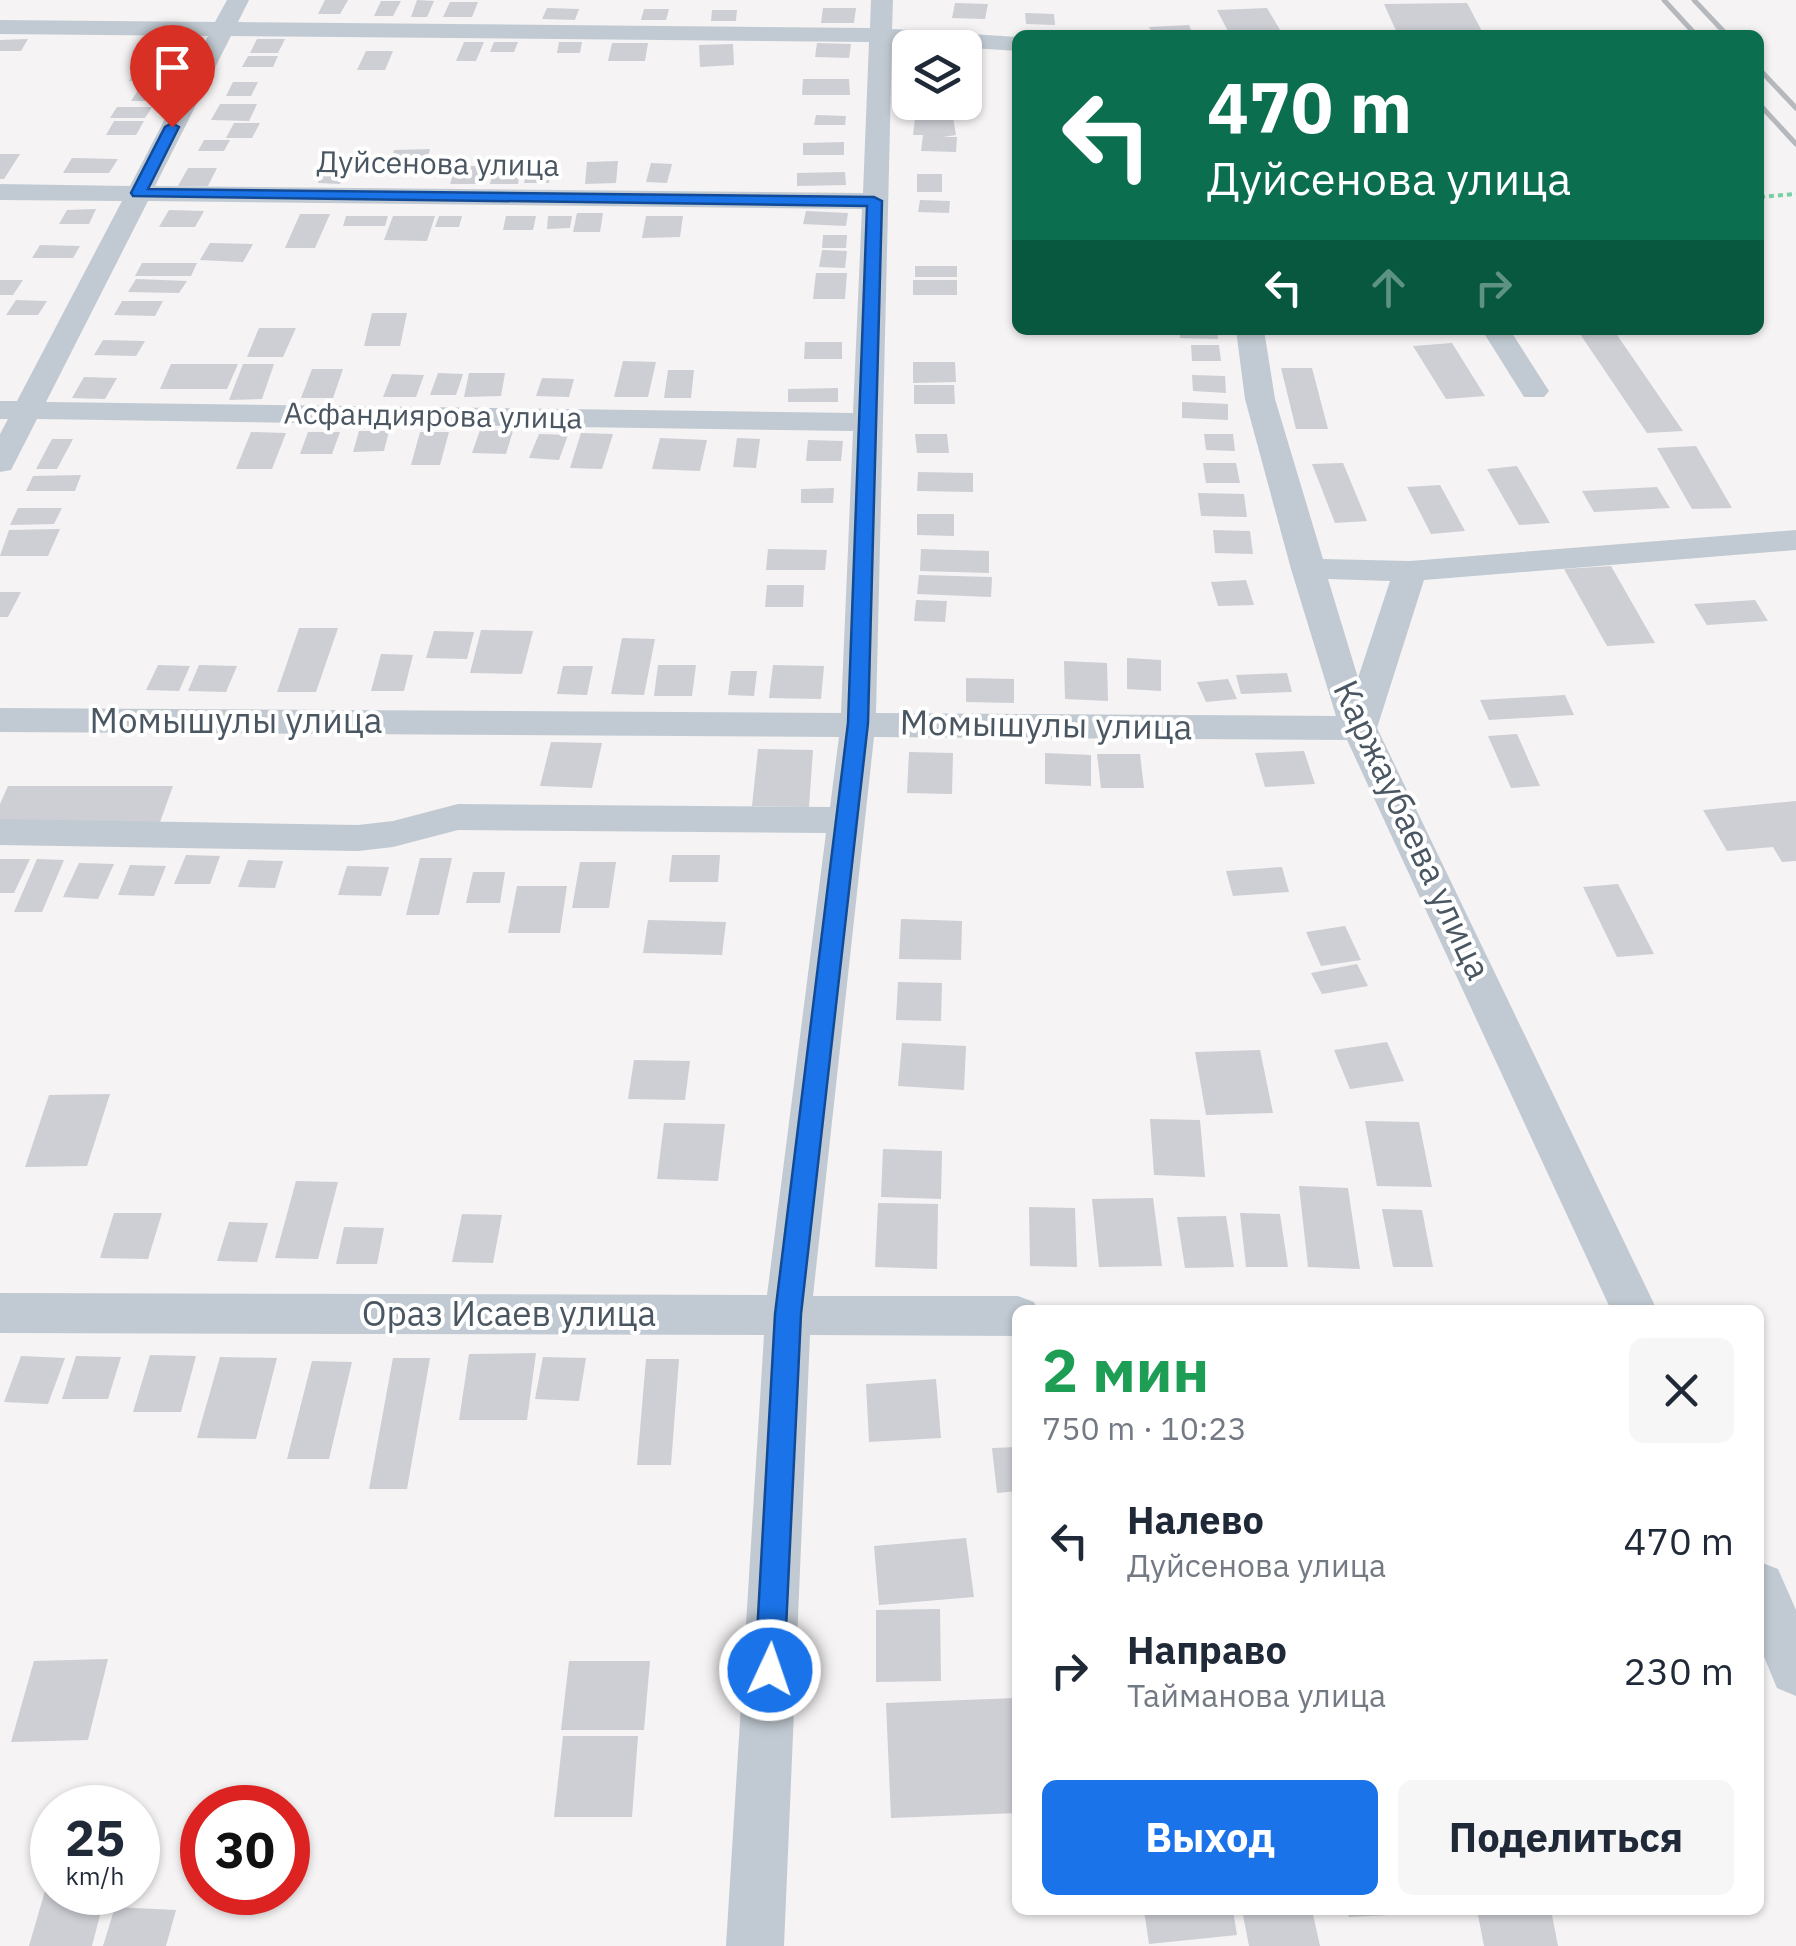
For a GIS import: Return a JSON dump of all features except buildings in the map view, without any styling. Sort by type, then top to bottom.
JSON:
[{"type":"street","points":[[0,463],[14,410],[138,193],[238,0]]},
{"type":"street","points":[[755,1946],[788,1314],[858,723],[881,17]]},
{"type":"street","points":[[0,27],[223,29],[881,17],[1012,43]]},
{"type":"street","name":"Дуйсенова улица","points":[[0,192],[874,201]]},
{"type":"street","name":"Каржаубаева улица","points":[[1251,335],[1260,400],[1359,728],[1632,1305]]},
{"type":"street","points":[[1499,335],[1534,392]]},
{"type":"street","name":"Асфандиярова улица","points":[[14,410],[867,422]]},
{"type":"street","points":[[1308,568],[1410,571],[1796,540]]},
{"type":"street","points":[[1359,728],[1410,571]]},
{"type":"street","name":"Момышулы улица","points":[[0,720],[1359,728]]},
{"type":"street","points":[[0,832],[358,838],[393,834],[458,817],[847,820]]},
{"type":"street","name":"Ораз Исаев улица","points":[[0,1313],[1012,1316]]},
{"type":"street","points":[[1764,1595],[1796,1670]]},
{"type":"path","points":[[1764,196],[1796,194]]},
{"type":"railway","points":[[1664,0],[1691,30]]},
{"type":"railway","points":[[1694,0],[1722,30]]},
{"type":"railway","points":[[1764,74],[1796,108]]},
{"type":"railway","points":[[1764,109],[1796,144]]},
{"type":"route","points":[[172,127],[138,193],[874,201],[858,723],[788,1314],[770,1670]]}]
